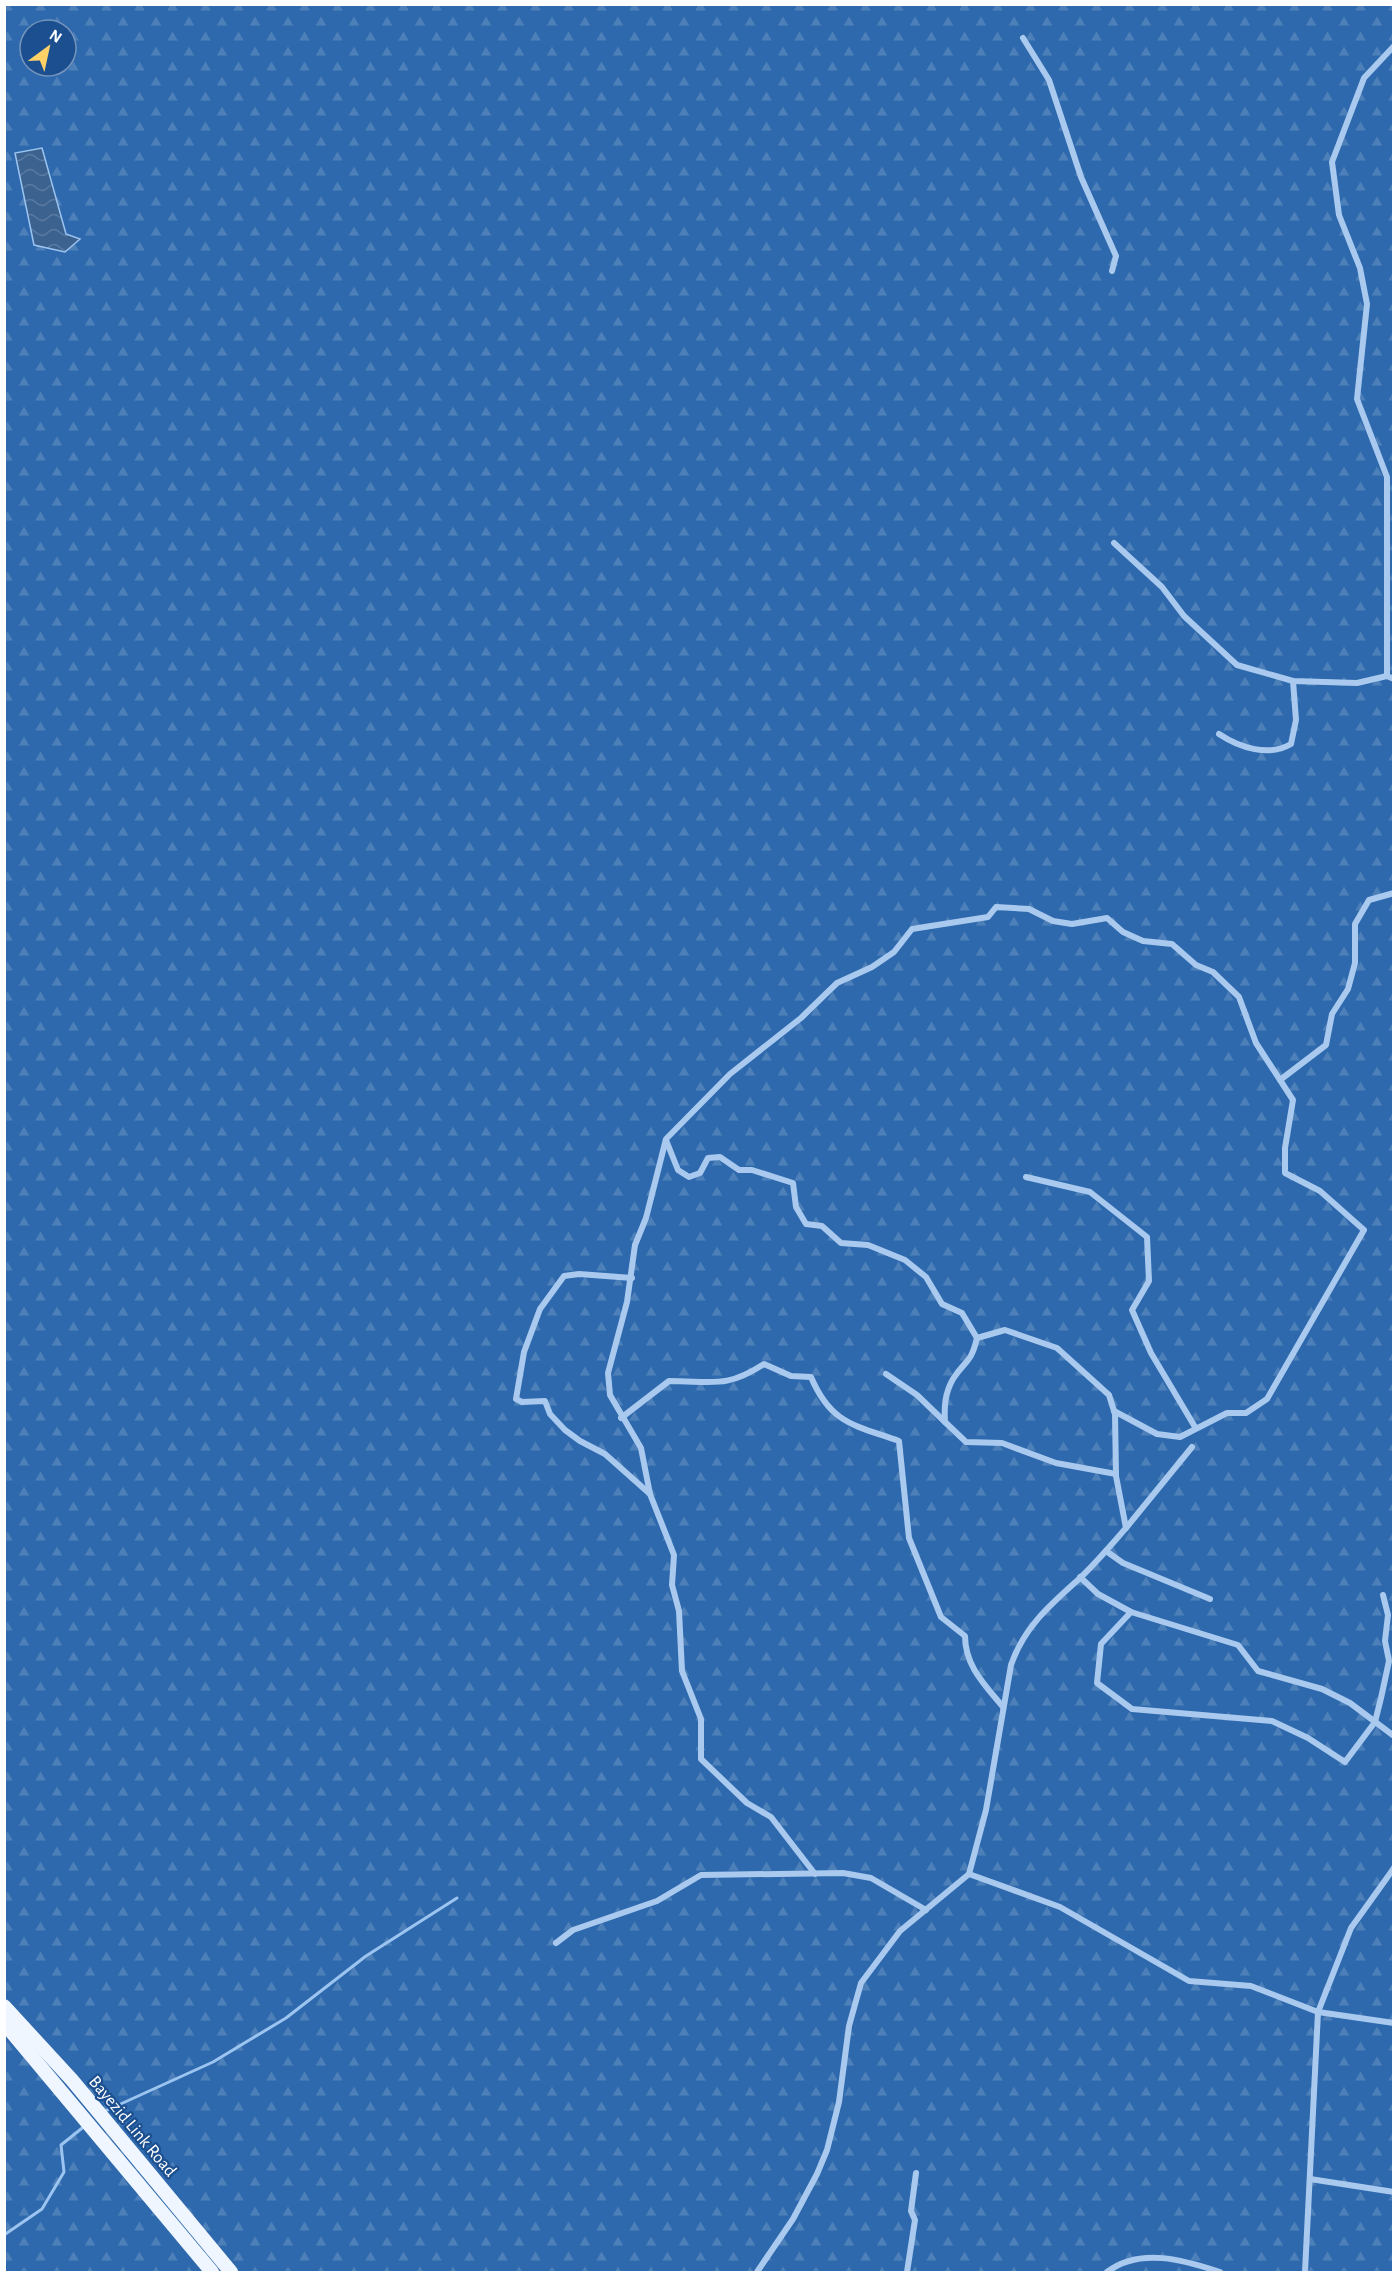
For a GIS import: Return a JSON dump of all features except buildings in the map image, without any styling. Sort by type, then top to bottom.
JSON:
[{"type":"main road","name":"Bayezid Link Road","points":[[4,2006],[41,2055],[100,2125],[231,2272]]},
{"type":"main road","name":"Bayezid Link Road","points":[[4,2023],[41,2055]]},
{"type":"main road","name":"Bayezid Link Road","points":[[100,2125],[212,2272]]},
{"type":"street","points":[[1023,38],[1049,80],[1081,177],[1116,256],[1112,271]]},
{"type":"street","points":[[1114,543],[1162,587],[1184,616],[1237,665],[1293,681],[1357,683],[1390,677],[1387,477],[1357,399],[1367,304],[1360,268],[1339,215],[1332,162],[1364,78],[1394,45]]},
{"type":"street","points":[[1219,734],[1229,741],[1268,753],[1280,751],[1291,744],[1296,720],[1293,681]]},
{"type":"street","points":[[1280,1080],[1326,1044],[1332,1014],[1348,989],[1355,963],[1355,924],[1369,900],[1394,892]]},
{"type":"street","points":[[815,1874],[771,1817],[747,1803],[701,1759],[701,1719],[682,1671],[679,1611],[672,1585],[674,1555],[650,1494],[640,1448],[610,1395],[608,1373],[632,1278],[635,1245],[646,1218],[666,1139],[722,1082],[772,1039],[801,1018],[837,983],[872,967],[894,952],[912,929],[988,917],[996,907],[1029,909],[1053,921],[1072,924],[1107,918],[1123,932],[1143,941],[1172,944],[1196,965],[1213,972],[1239,997],[1256,1043],[1293,1100],[1285,1148],[1285,1173],[1320,1191],[1364,1230],[1267,1399],[1246,1413],[1227,1413],[1195,1427],[1180,1437],[1156,1434],[1114,1411]]},
{"type":"street","points":[[666,1139],[678,1170],[689,1177],[700,1173],[708,1158],[720,1157],[739,1170],[752,1170],[793,1183],[796,1207],[806,1224],[822,1226],[841,1242],[868,1245],[905,1260],[926,1277],[942,1304],[962,1313],[977,1338],[973,1356],[953,1379],[944,1400],[945,1422]]},
{"type":"street","points":[[1026,1177],[1090,1192],[1147,1237],[1149,1281],[1132,1310],[1151,1353],[1195,1427]]},
{"type":"street","points":[[632,1278],[579,1274],[564,1276],[540,1310],[524,1352],[516,1399],[522,1402],[545,1401],[550,1414],[565,1430],[579,1442],[605,1454],[650,1494]]},
{"type":"street","points":[[977,1338],[1005,1330],[1058,1348],[1109,1395],[1114,1411],[1116,1474],[1126,1528]]},
{"type":"street","points":[[621,1418],[669,1381],[719,1383],[742,1378],[764,1364],[791,1376],[811,1377],[821,1401],[843,1420],[899,1441],[909,1538],[941,1617],[965,1636],[965,1651],[974,1672],[1003,1707]]},
{"type":"street","points":[[886,1374],[917,1395],[966,1442],[1002,1443],[1056,1463],[1116,1474]]},
{"type":"street","points":[[758,2272],[793,2219],[818,2174],[827,2150],[839,2102],[849,2026],[861,1983],[900,1930],[969,1874],[986,1810],[1011,1665],[1019,1642],[1045,1607],[1106,1551],[1192,1447]]},
{"type":"street","points":[[1106,1551],[1123,1563],[1210,1599]]},
{"type":"street","points":[[1080,1577],[1098,1594],[1131,1612],[1238,1645],[1258,1671],[1322,1689],[1350,1703],[1394,1736]]},
{"type":"street","points":[[1131,1612],[1101,1644],[1097,1683],[1132,1709],[1272,1721],[1308,1738],[1345,1762],[1375,1722],[1389,1661],[1385,1641],[1388,1616],[1383,1595]]},
{"type":"street","points":[[1305,2272],[1318,2012],[1351,1929],[1394,1868]]},
{"type":"street","points":[[556,1943],[573,1930],[657,1901],[701,1875],[843,1872],[871,1878],[926,1910]]},
{"type":"street","points":[[969,1874],[1060,1907],[1189,1981],[1251,1986],[1318,2012],[1394,2023]]},
{"type":"street","points":[[907,2272],[915,2220],[911,2211],[916,2172]]},
{"type":"street","points":[[1310,2179],[1394,2192]]},
{"type":"street","points":[[1107,2272],[1118,2264],[1163,2258],[1181,2259],[1220,2272]]},
{"type":"green space","points":[[5,5],[1393,5],[1393,2272],[5,2272]]},
{"type":"water","points":[[42,148],[66,234],[80,239],[65,252],[34,245],[15,153]]},
{"type":"waterway","points":[[103,2112],[213,2062],[286,2018],[366,1956],[457,1898]]},
{"type":"waterway","points":[[4,2235],[42,2209],[64,2172],[61,2145],[86,2125]]}]
